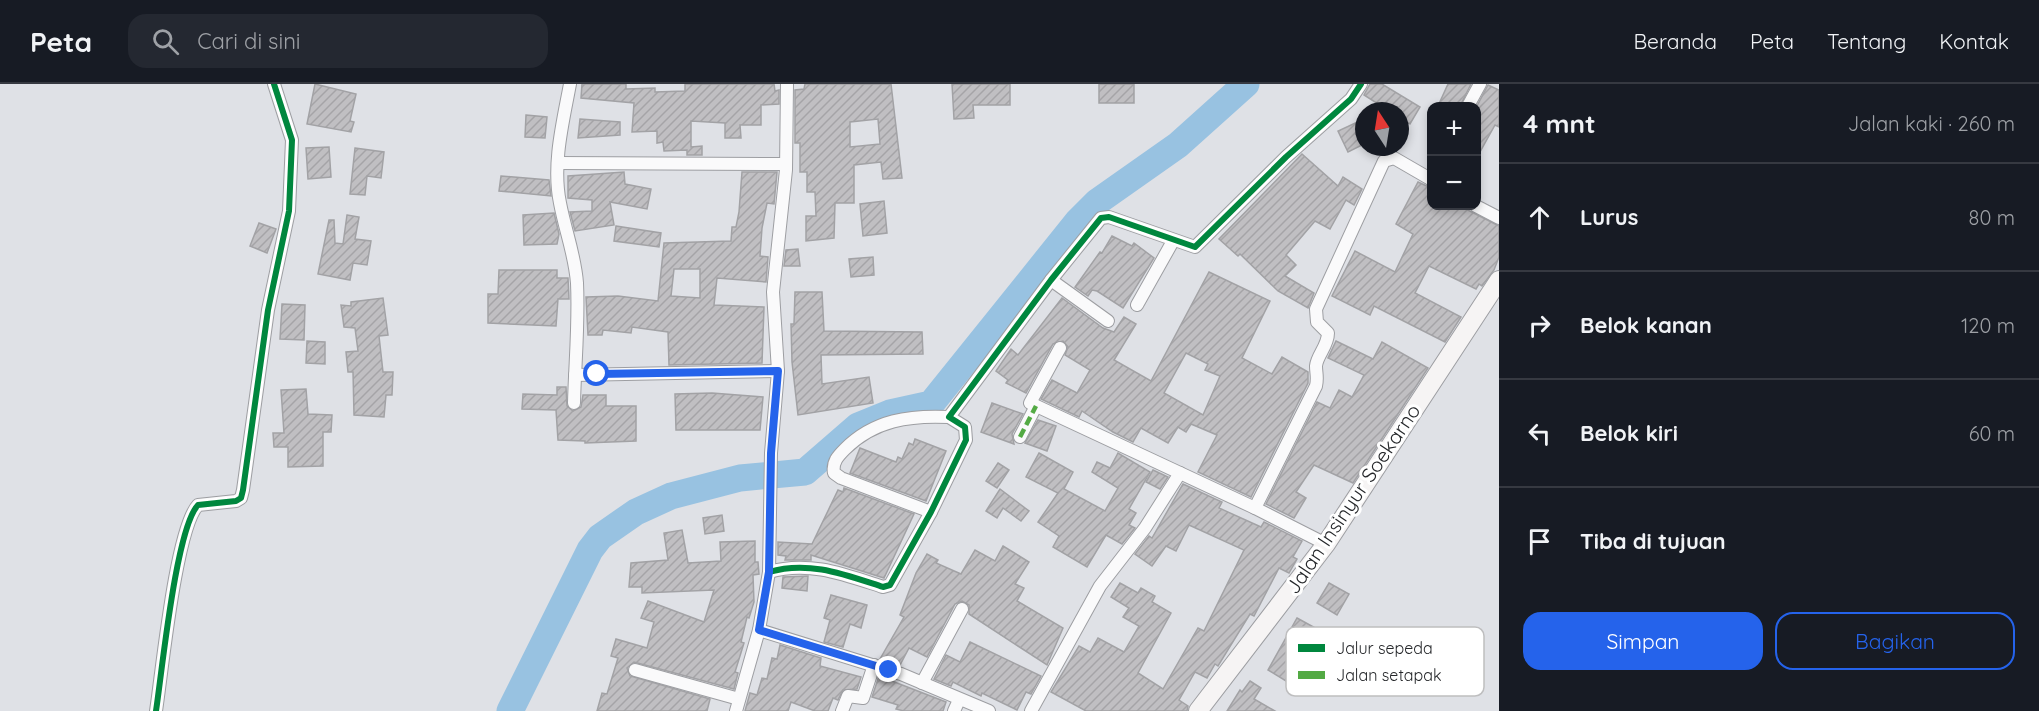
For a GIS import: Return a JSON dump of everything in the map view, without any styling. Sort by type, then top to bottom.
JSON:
[{"type":"main road","name":"Jalan Insinyur Soekarno","points":[[1198,711],[1326,544],[1499,280]]},
{"type":"street","points":[[156,711],[180,554],[192,512],[198,505],[236,501],[241,498],[243,490],[268,310],[290,211],[292,140],[274,84]]},
{"type":"street","points":[[570,84],[558,163],[560,203],[573,249],[577,285],[574,403]]},
{"type":"street","points":[[635,670],[737,705],[759,630],[769,572],[771,453],[778,371],[773,292],[786,164],[787,84]]},
{"type":"street","points":[[949,417],[1051,280],[1104,216],[1191,248],[1197,246],[1286,157],[1351,99],[1361,84]]},
{"type":"street","points":[[1470,102],[1479,84]]},
{"type":"street","points":[[1255,508],[1316,386],[1318,376],[1316,365],[1328,341],[1328,333],[1317,322],[1316,309],[1384,161],[1394,158],[1427,178]]},
{"type":"street","points":[[558,163],[786,164]]},
{"type":"street","points":[[1481,209],[1499,218]]},
{"type":"street","points":[[1137,305],[1173,241]]},
{"type":"street","points":[[1051,280],[1108,321]]},
{"type":"street","points":[[1060,348],[1030,400],[1036,406],[1255,508],[1326,544]]},
{"type":"street","points":[[575,375],[778,371]]},
{"type":"street","points":[[1020,437],[1036,406]]},
{"type":"street","points":[[769,572],[789,569],[821,569],[849,574],[883,587],[888,586],[931,512],[967,435],[963,423],[949,417],[914,416],[883,424],[852,443],[838,457],[833,466],[834,473],[841,478],[931,512]]},
{"type":"street","points":[[1031,711],[1100,586],[1145,528],[1180,473]]},
{"type":"street","points":[[922,683],[962,609]]},
{"type":"street","points":[[759,630],[874,665],[922,683],[956,705],[989,711]]},
{"type":"street","points":[[842,711],[848,696],[863,698],[874,665]]},
{"type":"building","points":[[315,84],[356,94],[350,121],[354,122],[351,132],[307,124]]},
{"type":"building","points":[[582,84],[626,84],[626,89],[655,88],[655,92],[685,91],[685,84],[774,84],[775,91],[779,90],[779,104],[761,105],[761,125],[740,125],[741,138],[725,138],[725,123],[691,121],[691,147],[702,146],[702,155],[687,155],[687,150],[664,151],[663,142],[657,143],[657,131],[632,132],[634,103],[581,98]]},
{"type":"building","points":[[805,84],[891,84],[902,178],[883,179],[881,162],[854,165],[854,203],[835,203],[834,238],[806,241],[806,216],[816,216],[815,192],[807,192],[807,172],[800,172],[800,143],[795,143],[795,90],[804,89]],"holes":[[[878,119],[880,144],[850,147],[850,122]]]},
{"type":"building","points":[[952,84],[1010,84],[1010,105],[973,105],[974,118],[954,119]]},
{"type":"building","points":[[1099,84],[1134,84],[1134,103],[1099,103]]},
{"type":"building","points":[[1370,84],[1382,84],[1420,107],[1410,124],[1409,102],[1375,102],[1364,95]]},
{"type":"building","points":[[1448,84],[1471,84],[1462,102],[1440,102]]},
{"type":"building","points":[[1488,85],[1499,90],[1499,127],[1495,125],[1481,150],[1481,102],[1479,102]]},
{"type":"building","points":[[526,115],[547,117],[545,138],[525,137]]},
{"type":"building","points":[[580,119],[620,122],[620,135],[578,138]]},
{"type":"building","points":[[1355,123],[1355,148],[1348,152],[1338,131]]},
{"type":"building","points":[[329,147],[331,177],[308,179],[306,148]]},
{"type":"building","points":[[355,148],[384,152],[381,178],[367,176],[365,195],[350,194]]},
{"type":"building","points":[[1302,154],[1338,186],[1343,177],[1362,189],[1354,205],[1346,200],[1330,229],[1315,221],[1286,255],[1296,265],[1285,276],[1314,293],[1308,308],[1278,291],[1240,254],[1238,256],[1219,239]]},
{"type":"building","points":[[624,172],[625,184],[651,189],[647,209],[610,202],[614,225],[575,231],[570,212],[592,211],[592,200],[568,198],[568,176]]},
{"type":"building","points":[[742,172],[777,172],[774,204],[767,203],[762,228],[760,256],[768,257],[766,282],[717,278],[714,305],[764,307],[762,363],[669,365],[668,332],[632,327],[631,333],[603,330],[602,335],[588,335],[586,297],[618,296],[658,301],[664,243],[731,241],[732,227],[736,227]],"holes":[[[674,269],[700,269],[700,298],[671,296]]]},
{"type":"building","points":[[501,176],[549,180],[551,196],[499,191]]},
{"type":"building","points":[[1418,182],[1427,186],[1427,210],[1468,210],[1499,226],[1499,257],[1494,270],[1482,286],[1479,284],[1476,289],[1429,266],[1415,293],[1461,317],[1445,342],[1374,306],[1370,315],[1332,296],[1355,251],[1395,272],[1413,234],[1396,224]]},
{"type":"building","points":[[884,201],[887,233],[863,236],[860,204]]},
{"type":"building","points":[[554,213],[559,234],[557,244],[524,245],[523,215]]},
{"type":"building","points":[[347,215],[359,217],[355,239],[371,241],[367,265],[353,263],[350,280],[318,274],[329,220],[334,220],[335,243],[343,244]]},
{"type":"building","points":[[259,223],[276,229],[267,253],[250,246]]},
{"type":"building","points":[[616,226],[661,233],[659,247],[614,241]]},
{"type":"building","points":[[1112,236],[1132,246],[1134,243],[1154,258],[1123,308],[1097,291],[1092,290],[1088,296],[1075,287],[1100,252],[1102,253]]},
{"type":"building","points":[[798,249],[800,266],[784,266],[786,250]]},
{"type":"building","points":[[873,257],[874,275],[851,277],[849,259]]},
{"type":"building","points":[[499,270],[557,270],[557,278],[568,278],[569,299],[558,299],[556,326],[488,323],[488,294],[498,294]]},
{"type":"building","points":[[1209,272],[1270,301],[1242,358],[1272,374],[1282,357],[1308,372],[1308,383],[1251,497],[1198,472],[1217,435],[1191,424],[1186,432],[1178,427],[1168,443],[1141,428],[1133,442],[1113,432],[1082,411],[1079,417],[1041,399],[1052,380],[1077,393],[1090,370],[1065,355],[1068,347],[1063,341],[1053,344],[1026,393],[1006,383],[1008,380],[996,371],[1011,349],[1018,355],[1062,298],[1103,328],[1114,332],[1124,317],[1136,324],[1114,360],[1151,381]],"holes":[[[1186,353],[1208,364],[1205,370],[1220,376],[1203,415],[1164,393]]]},
{"type":"building","points":[[795,292],[822,292],[824,331],[922,332],[923,354],[821,355],[822,384],[869,377],[873,403],[798,415],[792,362],[791,324],[794,324]]},
{"type":"building","points":[[383,298],[388,335],[379,336],[383,372],[393,372],[392,395],[386,395],[384,417],[354,415],[353,372],[348,372],[346,352],[358,351],[355,328],[344,327],[341,305],[351,306],[351,302]]},
{"type":"building","points":[[282,304],[305,305],[304,340],[280,339]]},
{"type":"building","points":[[307,341],[325,342],[325,364],[306,363]]},
{"type":"building","points":[[1336,341],[1373,359],[1382,342],[1428,368],[1353,483],[1314,465],[1296,492],[1306,498],[1294,518],[1266,504],[1317,402],[1330,408],[1339,390],[1352,397],[1364,375],[1328,358]]},
{"type":"building","points":[[557,387],[566,387],[567,406],[573,411],[581,407],[583,395],[606,395],[606,406],[636,406],[636,441],[585,443],[585,441],[558,440],[556,410],[522,409],[523,394],[557,395]]},
{"type":"building","points":[[306,389],[308,414],[332,415],[331,432],[323,432],[323,466],[288,467],[288,447],[274,447],[273,433],[284,433],[281,390]]},
{"type":"building","points":[[712,393],[763,397],[760,430],[676,430],[675,394]]},
{"type":"building","points":[[992,403],[1023,414],[1012,434],[1014,444],[981,432]]},
{"type":"building","points":[[1038,420],[1056,426],[1047,451],[1025,443]]},
{"type":"building","points":[[915,439],[946,451],[926,501],[850,473],[860,448],[896,462],[898,457],[902,459],[909,443],[913,445]]},
{"type":"building","points":[[1039,453],[1073,472],[1064,489],[1105,511],[1118,488],[1092,472],[1097,462],[1110,468],[1118,453],[1150,472],[1129,509],[1136,513],[1129,525],[1135,528],[1122,544],[1106,535],[1087,567],[1053,547],[1059,536],[1038,522],[1058,493],[1026,477]]},
{"type":"building","points":[[998,463],[1009,470],[997,488],[986,481]]},
{"type":"building","points":[[1153,470],[1168,477],[1160,489],[1146,482]]},
{"type":"building","points":[[1183,484],[1222,502],[1219,508],[1261,527],[1264,522],[1302,541],[1293,557],[1297,559],[1289,573],[1279,568],[1254,616],[1250,614],[1218,666],[1215,664],[1207,678],[1195,672],[1179,700],[1188,706],[1187,711],[1086,711],[1051,692],[1079,646],[1090,652],[1098,638],[1124,652],[1139,626],[1123,617],[1129,608],[1111,597],[1120,583],[1138,593],[1141,588],[1155,596],[1152,602],[1171,613],[1138,673],[1163,689],[1198,628],[1204,631],[1244,550],[1189,525],[1176,551],[1166,546],[1152,566],[1135,554],[1149,536],[1152,538]]},
{"type":"building","points":[[844,488],[914,514],[884,578],[811,555],[811,560],[785,560],[786,556],[778,555],[778,542],[812,544],[838,490],[843,492]]},
{"type":"building","points":[[1000,489],[1029,511],[1021,521],[1003,508],[997,518],[986,511]]},
{"type":"building","points":[[722,515],[724,531],[705,534],[703,518]]},
{"type":"building","points":[[682,530],[688,563],[721,561],[720,542],[755,541],[755,562],[758,562],[759,574],[753,575],[754,602],[749,618],[747,617],[741,642],[744,643],[735,672],[738,673],[734,689],[634,662],[627,668],[630,676],[710,699],[707,711],[597,711],[602,693],[607,694],[618,658],[611,656],[616,639],[647,648],[654,622],[641,618],[648,601],[704,622],[714,590],[642,593],[642,587],[629,587],[631,563],[668,560],[664,533]]},
{"type":"building","points":[[1003,546],[1029,562],[1015,584],[1024,588],[1017,601],[1063,628],[1047,665],[969,614],[969,605],[962,601],[955,604],[927,657],[909,648],[900,665],[880,659],[904,617],[900,615],[916,573],[927,554],[938,560],[936,563],[961,574],[975,550],[995,561]]},
{"type":"building","points":[[808,576],[807,591],[782,588],[783,577]]},
{"type":"building","points":[[1329,583],[1349,594],[1337,615],[1317,603]]},
{"type":"building","points":[[831,595],[867,605],[861,628],[850,624],[843,647],[824,642],[830,620],[824,618]]},
{"type":"building","points":[[1297,618],[1314,627],[1292,627]]},
{"type":"building","points":[[1286,638],[1286,681],[1268,670]]},
{"type":"building","points":[[970,642],[1041,676],[1031,694],[1026,692],[1017,710],[953,682],[951,686],[934,679],[946,655],[960,662]]},
{"type":"building","points":[[780,645],[821,658],[820,666],[861,677],[857,689],[843,690],[838,700],[833,698],[828,711],[815,711],[791,702],[788,711],[745,711],[750,693],[757,695],[762,678],[767,679],[772,658],[777,659]]},
{"type":"building","points":[[879,676],[946,702],[943,711],[904,711],[896,709],[898,705],[872,697]]},
{"type":"building","points":[[1250,681],[1261,688],[1254,699],[1275,711],[1227,711],[1240,690],[1242,692]]},
{"type":"waterway","points":[[510,711],[590,550],[600,537],[636,512],[671,496],[740,478],[805,472],[858,426],[890,413],[931,404],[1078,221],[1097,202],[1178,145],[1246,84]]},
{"type":"marked path","points":[[1020,437],[1036,406]]},
{"type":"cycle path","points":[[156,711],[177,570],[190,519],[198,505],[236,501],[241,498],[243,490],[268,310],[289,211],[292,140],[274,84]]},
{"type":"cycle path","points":[[769,572],[813,568],[883,587],[890,585],[931,512],[966,440],[965,427],[949,417],[1051,280],[1101,218],[1109,217],[1195,247],[1286,157],[1351,99],[1361,84]]},
{"type":"route","points":[[597,374],[778,371],[771,453],[769,572],[759,630],[889,670]]}]
